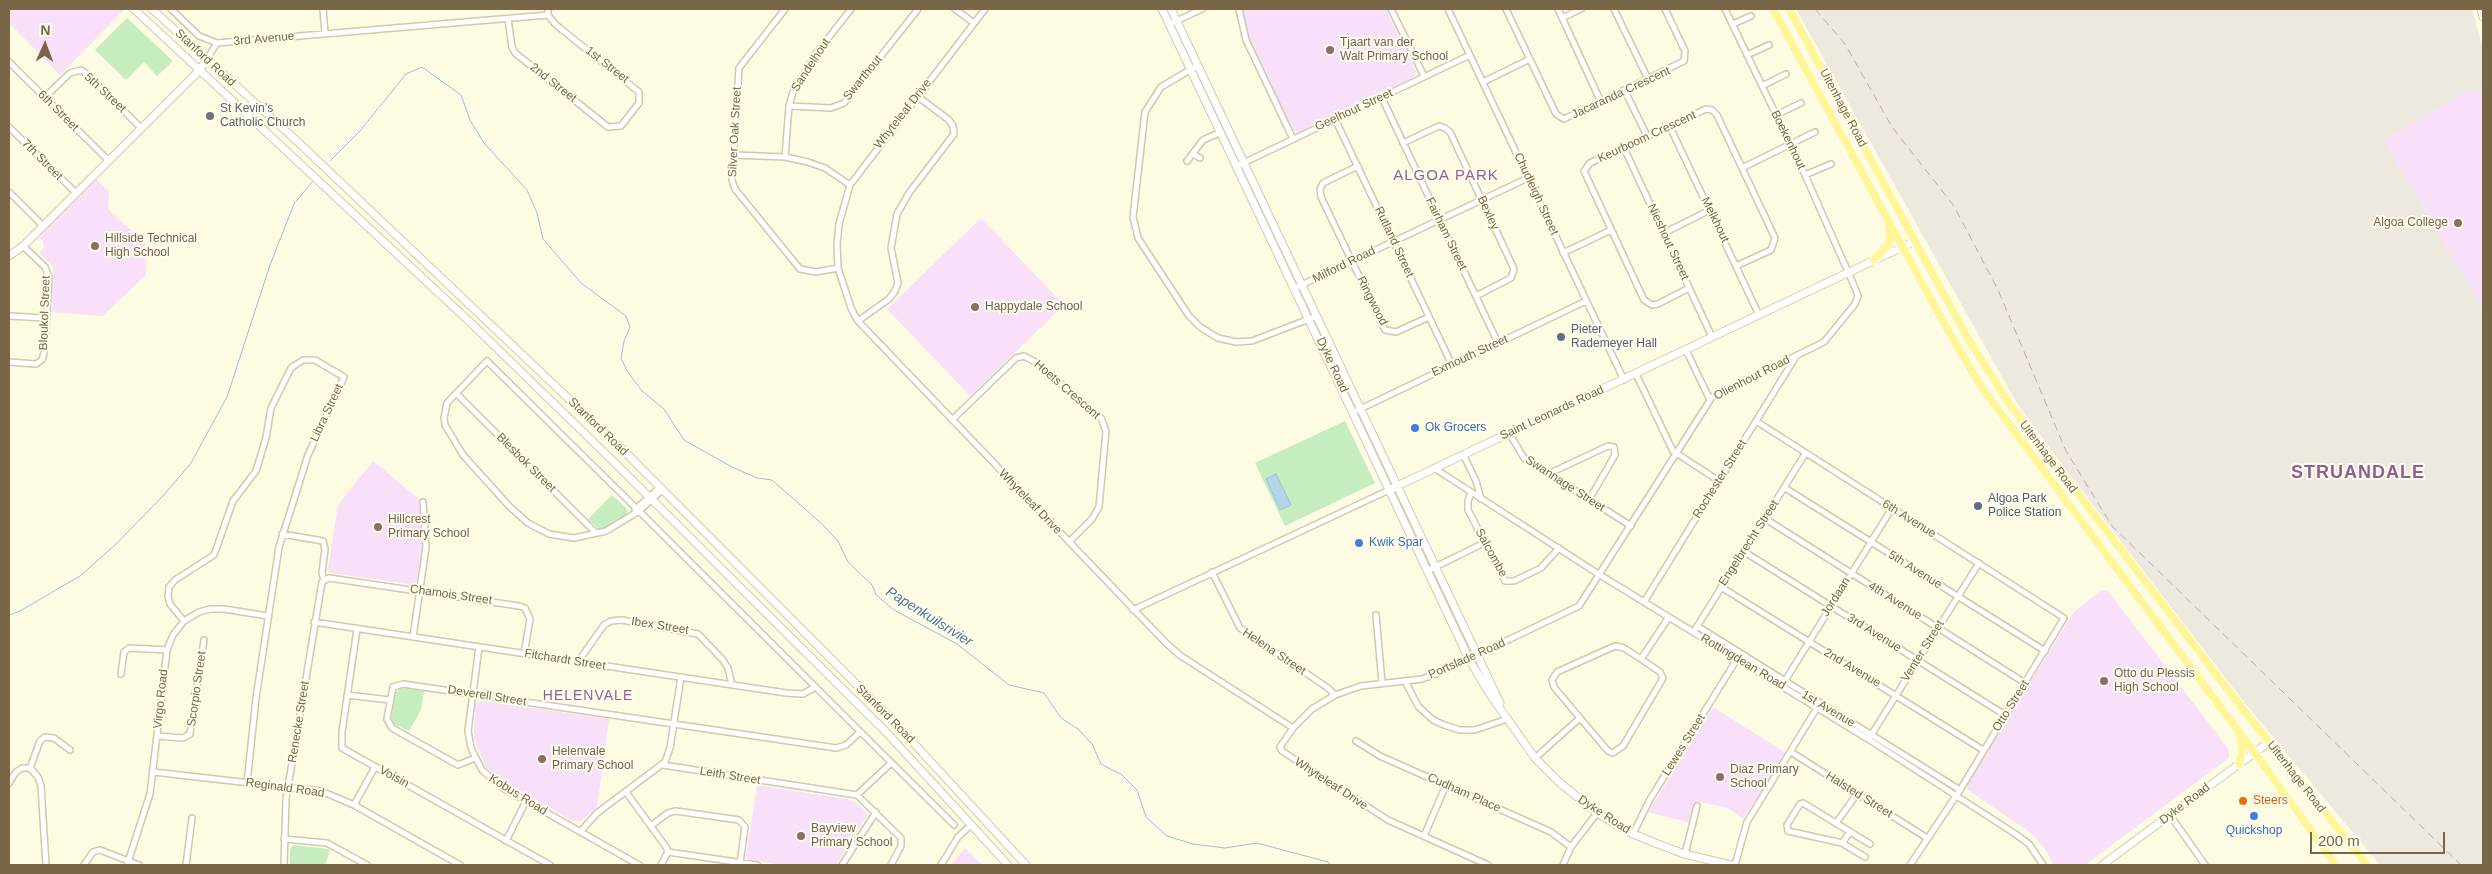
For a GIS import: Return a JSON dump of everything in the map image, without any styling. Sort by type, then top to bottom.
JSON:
[{"type":"main road","name":"Uitenhage Road","points":[[1773,9],[1888,221],[1904,246],[1946,327],[1992,403],[2240,733],[2336,865]]},
{"type":"main road","name":"Uitenhage Road","points":[[1790,9],[1915,242],[1985,367],[2021,421],[2366,865]]},
{"type":"main road","points":[[1874,260],[1890,242],[1888,221]]},
{"type":"main road","points":[[2239,764],[2242,751],[2240,733]]},
{"type":"street","name":"Stanford Road","points":[[134,9],[465,318],[650,497],[886,732],[1008,865]]},
{"type":"street","name":"Stanford Road","points":[[152,9],[627,454],[896,724],[1026,865]]},
{"type":"street","points":[[171,9],[199,36],[217,44]]},
{"type":"street","points":[[323,9],[325,33]]},
{"type":"street","name":"Silver Oak Street","points":[[785,9],[739,68],[732,180],[735,189],[804,271],[811,272],[838,268]]},
{"type":"street","name":"Sandelhout","points":[[784,157],[789,106],[793,92],[807,67],[851,9]]},
{"type":"street","name":"Swarthout","points":[[789,106],[831,108],[844,103],[918,9]]},
{"type":"street","points":[[955,9],[974,23]]},
{"type":"street","name":"Whyteleaf Drive","points":[[985,9],[850,185],[838,224],[838,268],[851,308],[858,321],[1133,610],[1181,656],[1293,728],[1280,747],[1282,751],[1381,816],[1488,865]]},
{"type":"street","name":"Dyke Road","points":[[1162,9],[1173,23],[1198,65],[1245,163],[1299,286],[1357,410],[1397,486],[1433,568],[1469,658],[1507,719],[1535,758],[1559,782],[1597,813],[1633,834],[1686,854],[1733,865]]},
{"type":"street","name":"Dyke Road","points":[[1171,9],[1173,23],[1190,69],[1237,166],[1299,286]]},
{"type":"street","points":[[1173,23],[1202,9]]},
{"type":"street","points":[[1239,9],[1246,40],[1293,139]]},
{"type":"street","points":[[1391,9],[1424,76]]},
{"type":"street","name":"Chudleigh Street","points":[[1448,9],[1624,380]]},
{"type":"street","name":"Jacaranda Crescent","points":[[1506,9],[1558,116],[1570,118],[1682,63],[1685,51],[1665,9]]},
{"type":"street","points":[[1558,9],[1601,102]]},
{"type":"street","points":[[1562,18],[1582,9]]},
{"type":"street","points":[[1614,9],[1648,80]]},
{"type":"street","name":"Boekenhout","points":[[1726,9],[1805,175],[1848,273]]},
{"type":"street","points":[[2481,9],[2483,17]]},
{"type":"street","name":"3rd Avenue","points":[[9,256],[23,246],[198,70],[217,44],[325,33],[508,19],[548,12]]},
{"type":"street","name":"1st Street","points":[[548,12],[555,24],[639,92],[639,103],[621,126]]},
{"type":"street","points":[[1733,24],[1751,16]]},
{"type":"street","name":"2nd Street","points":[[508,19],[512,48],[515,53],[608,126],[621,126]]},
{"type":"street","points":[[1747,55],[1768,45]]},
{"type":"street","name":"Geelhout Street","points":[[1237,166],[1470,55]]},
{"type":"street","points":[[1483,82],[1530,59]]},
{"type":"street","name":"6th Street","points":[[9,62],[108,160]]},
{"type":"street","points":[[1198,65],[1161,87],[1145,112],[1133,217],[1138,238],[1189,316],[1210,335],[1236,342],[1252,342],[1314,318]]},
{"type":"street","name":"5th Street","points":[[45,98],[70,74],[81,70],[140,127]]},
{"type":"street","points":[[1762,86],[1786,74]]},
{"type":"street","points":[[1625,91],[1647,136]]},
{"type":"street","points":[[858,321],[889,299],[895,291],[898,283],[891,248],[898,214],[909,193],[954,134],[953,126],[949,120],[917,96]]},
{"type":"street","name":"Fairham Street","points":[[1382,98],[1498,343]]},
{"type":"street","points":[[1776,115],[1801,103]]},
{"type":"street","name":"Keurboom Crescent","points":[[1690,288],[1658,304],[1647,302],[1584,171],[1590,163],[1703,110],[1712,110],[1742,168],[1775,242],[1771,250],[1736,266]]},
{"type":"street","name":"Rutland Street","points":[[1335,119],[1452,365]]},
{"type":"street","name":"Melkhout","points":[[1670,126],[1759,314]]},
{"type":"street","name":"7th Street","points":[[9,127],[75,192]]},
{"type":"street","name":"Bexley","points":[[1403,143],[1435,128],[1445,128],[1450,132],[1514,272],[1511,278],[1476,296]]},
{"type":"street","points":[[1187,161],[1203,140],[1221,132]]},
{"type":"street","points":[[1742,168],[1815,132]]},
{"type":"street","name":"Nieshout Street","points":[[1624,148],[1712,336]]},
{"type":"street","points":[[1193,154],[1200,158]]},
{"type":"street","points":[[734,155],[784,157],[821,166],[850,185]]},
{"type":"street","points":[[1805,175],[1831,164]]},
{"type":"street","name":"Ringwood","points":[[1358,166],[1326,181],[1320,189],[1352,261],[1385,330],[1396,332],[1429,317]]},
{"type":"street","name":"Milford Road","points":[[1299,286],[1528,178]]},
{"type":"street","points":[[9,192],[42,225]]},
{"type":"street","points":[[1664,233],[1710,210]]},
{"type":"street","points":[[1563,253],[1611,230]]},
{"type":"street","name":"Saint Leonards Road","points":[[1133,610],[1915,242]]},
{"type":"street","name":"Bloukol Street","points":[[9,362],[32,364],[42,360],[48,272],[23,246]]},
{"type":"street","name":"Olienhout Road","points":[[1600,575],[1710,400],[1718,392],[1817,346],[1830,337],[1855,304],[1858,294],[1848,273]]},
{"type":"street","name":"Exmouth Street","points":[[1357,410],[1586,301]]},
{"type":"street","points":[[9,316],[46,318]]},
{"type":"street","points":[[1686,350],[1710,400]]},
{"type":"street","name":"Hoets Crescent","points":[[952,420],[1016,358],[1024,356],[1035,362],[1101,418],[1106,431],[1098,507],[1092,519],[1069,542]]},
{"type":"street","name":"Rochester Street","points":[[1644,602],[1796,356]]},
{"type":"street","name":"Libra Street","points":[[184,621],[170,604],[168,596],[169,587],[175,580],[214,555],[233,501],[256,471],[266,438],[271,408],[276,397],[294,365],[303,360],[312,359],[344,377],[308,454],[282,534]]},
{"type":"street","points":[[660,489],[650,497],[637,510],[632,514],[611,528],[574,538],[549,534],[528,523],[483,479],[447,431],[444,418],[445,408],[456,393],[487,362],[637,510],[954,825]]},
{"type":"street","points":[[1636,374],[1671,448],[1676,454],[1719,481]]},
{"type":"street","name":"Blesbok Street","points":[[456,393],[596,533]]},
{"type":"street","name":"Dyke Road","points":[[1357,410],[1389,490],[1478,654],[1507,719]]},
{"type":"street","name":"6th Avenue","points":[[1756,421],[1805,454],[2064,616]]},
{"type":"street","name":"Swannage Street","points":[[1509,433],[1521,456],[1631,526]]},
{"type":"street","points":[[1548,474],[1605,448],[1614,447],[1615,455],[1589,500]]},
{"type":"street","points":[[1463,454],[1476,481],[1481,499]]},
{"type":"street","name":"Engelbrecht Street","points":[[1693,632],[1805,454]]},
{"type":"street","name":"Rottingdean Road","points":[[1434,468],[1600,575],[1737,659],[1783,684],[1817,708],[1870,737],[1956,796],[2020,836],[2036,853],[2043,865]]},
{"type":"street","name":"5th Avenue","points":[[1785,488],[2045,651]]},
{"type":"street","name":"Salcombe","points":[[1472,493],[1467,506],[1503,579],[1510,582],[1541,568],[1559,548]]},
{"type":"street","points":[[413,637],[426,548],[423,502]]},
{"type":"street","name":"Jordaan","points":[[1783,684],[1892,508]]},
{"type":"street","name":"4th Avenue","points":[[1764,518],[2025,683]]},
{"type":"street","points":[[247,783],[256,698],[282,534]]},
{"type":"street","name":"Renecke Street","points":[[282,534],[323,541],[325,549],[322,573],[327,579],[319,590],[286,799],[284,865]]},
{"type":"street","points":[[1433,568],[1484,543]]},
{"type":"street","name":"3rd Avenue","points":[[1743,551],[2005,715]]},
{"type":"street","name":"Venter Street","points":[[1870,737],[1979,563]]},
{"type":"street","name":"Helena Street","points":[[1212,572],[1240,628],[1328,688],[1335,695]]},
{"type":"street","name":"Portslade Road","points":[[1293,728],[1312,709],[1335,695],[1350,689],[1430,676],[1579,606],[1600,575]]},
{"type":"street","name":"Chamois Street","points":[[327,579],[420,590],[512,604],[525,608],[530,619],[524,654]]},
{"type":"street","name":"2nd Avenue","points":[[1720,587],[1983,750]]},
{"type":"street","points":[[184,621],[199,612],[218,608],[268,616]]},
{"type":"street","points":[[1376,615],[1382,683]]},
{"type":"street","name":"Otto Street","points":[[1910,865],[1960,790],[2063,622],[2064,616]]},
{"type":"street","points":[[1641,659],[1669,617]]},
{"type":"street","name":"Ibex Street","points":[[578,662],[606,623],[615,620],[640,623],[691,631],[700,635],[726,664],[732,685]]},
{"type":"street","name":"Virgo Road","points":[[128,863],[146,813],[153,772],[167,650],[173,635],[184,621]]},
{"type":"street","name":"Fitchardt Street","points":[[314,622],[800,694],[815,687]]},
{"type":"street","name":"1st Avenue","points":[[1697,626],[1783,684],[1960,790]]},
{"type":"street","name":"Voisin","points":[[357,629],[341,744],[348,752],[550,865]]},
{"type":"street","name":"Scorpio Street","points":[[157,736],[183,738],[190,734],[204,640]]},
{"type":"street","points":[[1615,646],[1624,648],[1641,659],[1660,672],[1663,681],[1620,750],[1614,753],[1608,751],[1554,686],[1552,680],[1555,674],[1615,646]]},
{"type":"street","name":"Kobus Road","points":[[479,647],[468,731],[475,758],[482,770],[494,782],[526,802],[640,865]]},
{"type":"street","points":[[121,674],[124,652],[129,648],[167,650]]},
{"type":"street","name":"Lewes Street","points":[[1633,834],[1649,801],[1737,659]]},
{"type":"street","points":[[580,832],[597,813],[663,765],[668,754],[681,677]]},
{"type":"street","points":[[1406,681],[1418,706],[1433,720],[1444,725],[1460,730],[1475,730],[1507,719]]},
{"type":"street","name":"Deverell Street","points":[[390,700],[393,687],[400,684],[836,748],[846,745],[860,732]]},
{"type":"street","points":[[347,695],[390,700],[388,719],[392,728],[458,764],[475,758]]},
{"type":"street","points":[[1733,865],[1747,822],[1817,708]]},
{"type":"street","points":[[1535,758],[1580,718]]},
{"type":"street","points":[[30,768],[40,741],[45,737],[54,738],[70,750]]},
{"type":"street","name":"Cudham Place","points":[[1356,741],[1380,756],[1551,832],[1571,847]]},
{"type":"street","name":"Dyke Road","points":[[2102,865],[2269,742]]},
{"type":"street","name":"Halsted Street","points":[[1790,752],[1927,838]]},
{"type":"street","points":[[891,763],[857,795],[876,812],[902,842],[891,865]]},
{"type":"street","name":"Leith Street","points":[[663,765],[857,795]]},
{"type":"street","points":[[354,805],[376,767]]},
{"type":"street","points":[[9,783],[19,769],[30,768]]},
{"type":"street","points":[[30,768],[38,777],[41,786],[46,865]]},
{"type":"street","name":"Reginald Road","points":[[153,772],[321,791],[354,805],[460,865]]},
{"type":"street","points":[[1424,836],[1446,785]]},
{"type":"street","points":[[626,792],[652,825],[668,852]]},
{"type":"street","points":[[1836,823],[1856,794]]},
{"type":"street","points":[[506,841],[526,802]]},
{"type":"street","points":[[1865,857],[1842,843],[1790,832],[1787,828],[1802,802],[1870,844]]},
{"type":"street","points":[[1686,854],[1697,806]]},
{"type":"street","points":[[652,825],[673,811],[739,820],[745,827],[740,863]]},
{"type":"street","points":[[842,865],[876,812]]},
{"type":"street","points":[[1563,865],[1571,847],[1597,813]]},
{"type":"street","points":[[2170,815],[2205,865]]},
{"type":"street","points":[[186,865],[192,818]]},
{"type":"street","points":[[941,865],[958,837],[971,825]]},
{"type":"street","points":[[1842,843],[1850,832]]},
{"type":"street","points":[[284,839],[327,843],[367,865]]},
{"type":"street","points":[[84,865],[92,853],[97,850],[128,863],[139,865]]},
{"type":"street","points":[[668,852],[757,865]]},
{"type":"street","points":[[661,865],[668,852]]},
{"type":"shaded area","points":[[9,9],[124,10],[60,75],[9,23]]},
{"type":"shaded area","name":"Tjaart van der Walt Primary School","points":[[1242,9],[1386,9],[1416,71],[1414,77],[1299,132],[1293,130],[1245,29]]},
{"type":"shaded area","points":[[1796,9],[2472,9],[2483,49],[2483,94],[2468,90],[2384,141],[2483,308],[2483,865],[2380,865],[2248,707],[2103,522],[2015,400]]},
{"type":"shaded area","name":"Algoa College","points":[[2468,90],[2483,94],[2483,304],[2481,305],[2384,141]]},
{"type":"shaded area","name":"Hillside Technical High School","points":[[96,179],[109,191],[108,209],[145,243],[146,275],[103,316],[51,312],[53,267],[39,252],[44,248],[43,241],[39,237]]},
{"type":"shaded area","name":"Happydale School","points":[[981,218],[1064,305],[970,396],[887,309]]},
{"type":"shaded area","name":"Hillcrest Primary School","points":[[373,461],[419,499],[422,549],[416,585],[331,573],[328,569],[338,505]]},
{"type":"shaded area","name":"Otto du Plessis High School","points":[[2102,590],[2108,591],[2229,750],[2229,758],[2085,865],[2054,865],[2045,849],[2031,833],[1968,790],[1966,785],[2074,612]]},
{"type":"shaded area","name":"Helenvale Primary School","points":[[481,701],[609,719],[597,808],[580,821],[571,820],[500,780],[486,768],[474,738],[475,704]]},
{"type":"shaded area","name":"Diaz Primary School","points":[[1713,707],[1786,753],[1743,819],[1728,808],[1696,801],[1690,823],[1648,812]]},
{"type":"shaded area","name":"Bayview Primary School","points":[[757,785],[846,799],[853,801],[866,811],[867,816],[836,865],[782,865],[748,860],[746,857]]},
{"type":"shaded area","points":[[966,849],[982,865],[951,865]]},
{"type":"green space","points":[[127,18],[173,61],[157,76],[144,62],[126,80],[95,50]]},
{"type":"green space","points":[[1345,421],[1375,483],[1285,526],[1255,463]]},
{"type":"green space","points":[[612,495],[627,509],[627,514],[606,528],[599,529],[588,519]]},
{"type":"green space","points":[[402,688],[424,691],[421,710],[409,731],[394,724],[391,720],[396,691]]},
{"type":"green space","points":[[293,845],[330,850],[325,865],[290,865],[290,849]]},
{"type":"water","points":[[1276,474],[1291,505],[1280,510],[1266,479]]},
{"type":"waterway","name":"Papenkuilsrivier","points":[[330,161],[360,131],[406,74],[422,67],[461,95],[470,120],[484,143],[527,190],[537,213],[543,239],[581,283],[626,316],[630,327],[624,341],[621,358],[627,371],[642,391],[664,409],[684,440],[732,467],[757,478],[772,480],[822,524],[838,541],[848,562],[872,585],[876,595],[894,610],[957,644],[1009,685],[1044,693],[1061,718],[1078,729],[1092,744],[1101,764],[1122,775],[1137,790],[1146,817],[1167,836],[1193,844],[1225,848],[1257,843],[1328,862],[1331,865]]},
{"type":"waterway","points":[[9,615],[20,611],[80,576],[115,545],[163,496],[191,463],[227,397],[270,265],[294,204],[312,182]]},
{"type":"railway","points":[[1815,9],[1845,44],[1892,127],[1954,206],[1998,290],[2066,451],[2112,526],[2461,865]]},
{"type":"place","name":"Tjaart van der Walt Primary School","points":[[1330,50]]},
{"type":"place","name":"St Kevin’s Catholic Church","points":[[210,116]]},
{"type":"place","name":"Algoa College","points":[[2458,223]]},
{"type":"place","name":"Hillside Technical High School","points":[[95,246]]},
{"type":"place","name":"Happydale School","points":[[975,307]]},
{"type":"place","name":"Pieter Rademeyer Hall","points":[[1561,337]]},
{"type":"place","name":"Ok Grocers","points":[[1415,428]]},
{"type":"place","name":"Algoa Park Police Station","points":[[1978,506]]},
{"type":"place","name":"Hillcrest Primary School","points":[[378,527]]},
{"type":"place","name":"Kwik Spar","points":[[1359,543]]},
{"type":"place","name":"Otto du Plessis High School","points":[[2104,681]]},
{"type":"place","name":"Helenvale Primary School","points":[[542,759]]},
{"type":"place","name":"Diaz Primary School","points":[[1720,777]]},
{"type":"place","name":"Steers","points":[[2243,801]]},
{"type":"place","name":"Quickshop","points":[[2254,816]]},
{"type":"place","name":"Bayview Primary School","points":[[801,836]]},
{"type":"district","name":"ALGOA PARK","points":[[1446,176]]},
{"type":"district","name":"STRUANDALE","points":[[2358,473]]},
{"type":"district","name":"HELENVALE","points":[[588,696]]}]
